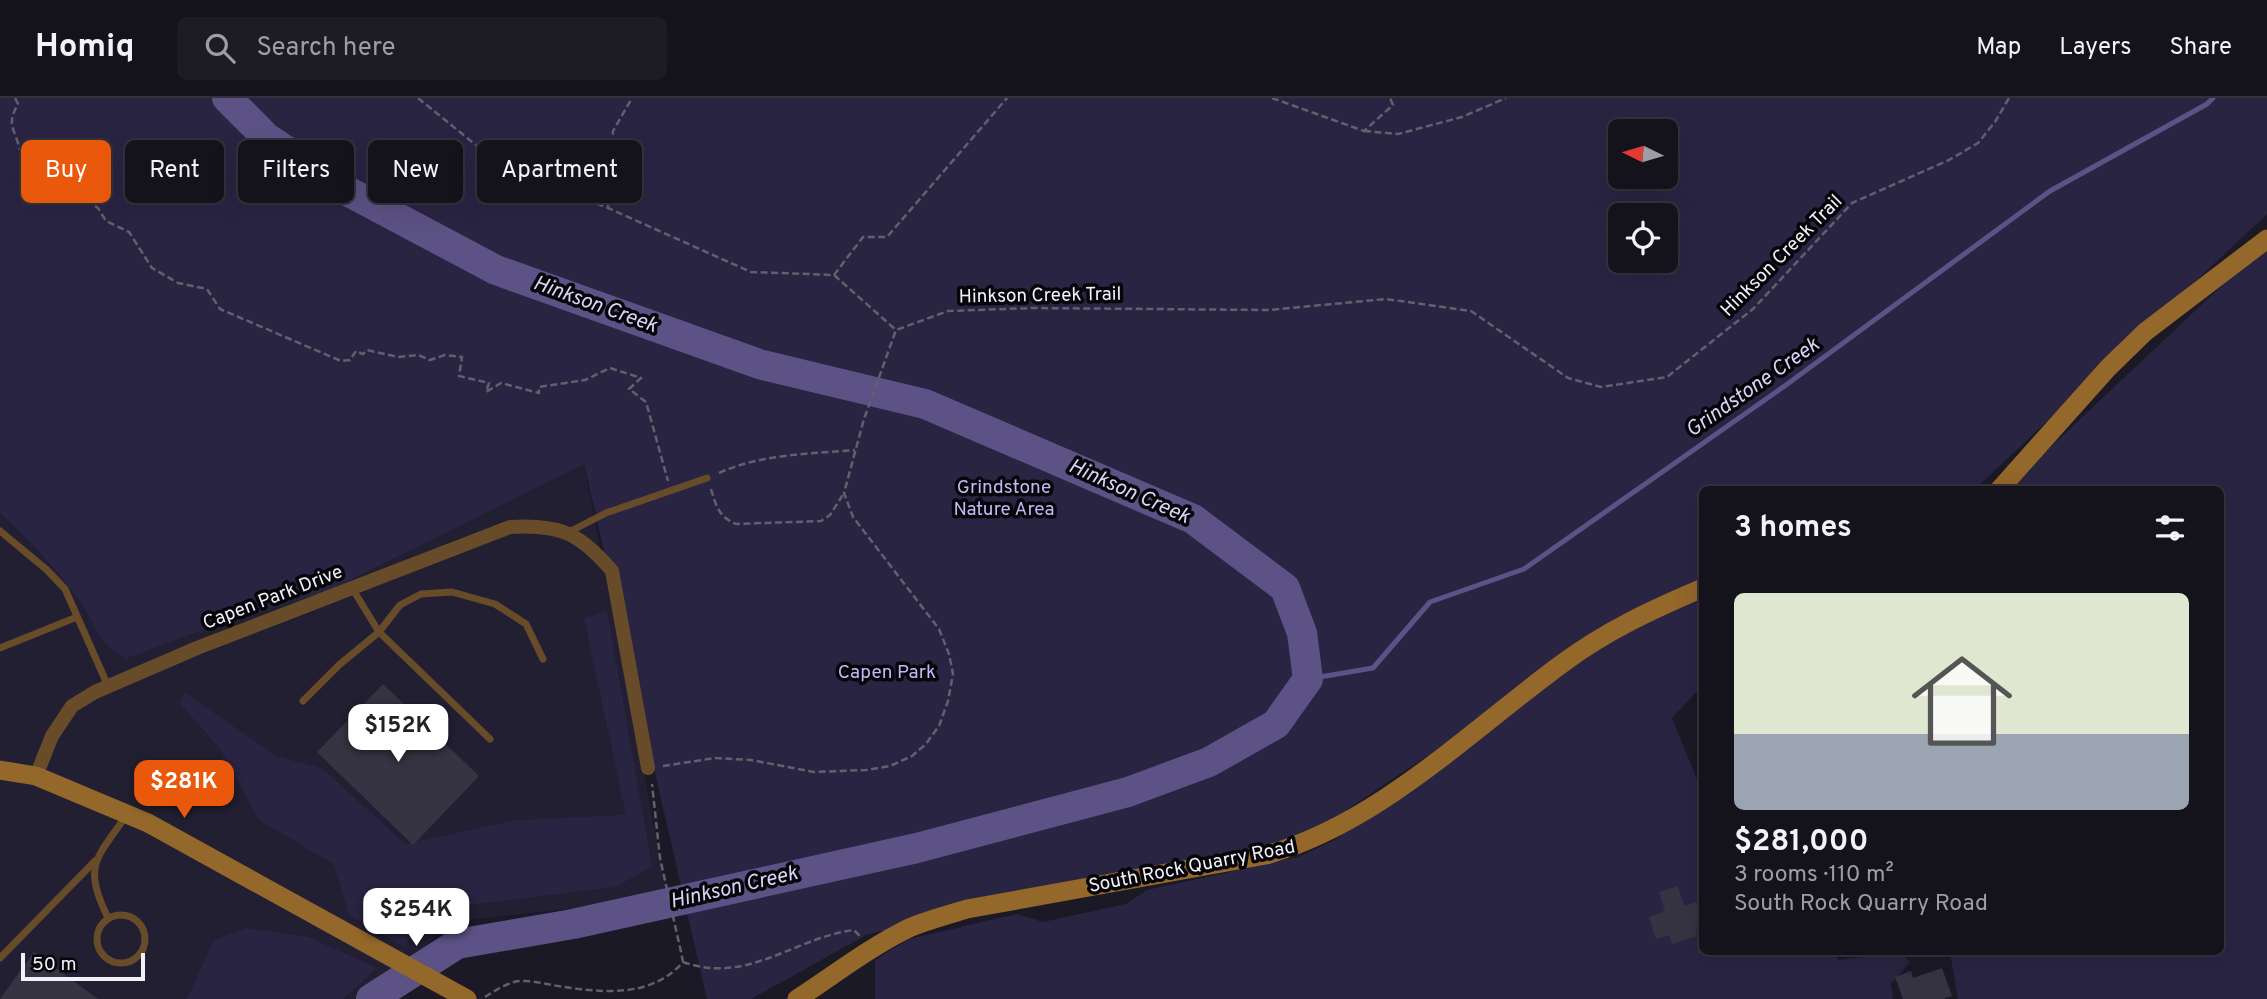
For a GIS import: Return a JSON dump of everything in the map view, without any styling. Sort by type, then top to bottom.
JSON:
[{"type":"street","points":[[2003,486],[2108,368],[2146,332],[2267,239]]},
{"type":"street","name":"Capen Park Drive","points":[[36,776],[52,736],[72,706],[108,686],[197,648],[510,527],[538,526],[569,532]]},
{"type":"street","points":[[569,532],[593,549],[612,571],[649,768]]},
{"type":"street","name":"South Rock Quarry Road","points":[[797,999],[872,949],[910,928],[967,909],[1266,855],[1300,846],[1342,824],[1393,791],[1565,661],[1608,633],[1633,618],[1699,590]]},
{"type":"street","points":[[0,770],[36,776],[128,814],[467,999]]},
{"type":"lane","points":[[569,532],[606,513],[707,478]]},
{"type":"lane","points":[[0,531],[47,570],[65,589],[108,686]]},
{"type":"lane","points":[[352,588],[379,632],[490,739]]},
{"type":"lane","points":[[303,701],[339,665],[379,632],[400,605],[421,594],[452,592],[495,604],[526,624],[543,659]]},
{"type":"lane","points":[[0,648],[77,617]]},
{"type":"lane","points":[[0,958],[95,861],[128,814]]},
{"type":"lane","points":[[95,861],[93,878],[97,895],[108,918]]},
{"type":"lane","points":[[127,915],[142,926],[145,944],[134,960],[116,963],[100,952],[97,933],[108,918],[127,915]]},
{"type":"path","points":[[15,98],[18,104],[10,117],[10,126],[20,158],[29,166],[44,170],[42,175],[58,190],[80,196],[98,208],[106,221],[129,232],[152,268],[178,283],[207,289],[220,309],[341,361],[350,360],[356,351],[363,354],[367,350],[398,357],[462,357],[459,376],[489,383],[486,392],[501,383],[539,393],[539,387],[585,380],[610,368],[641,378],[629,389],[646,402],[672,490]]},
{"type":"path","points":[[418,98],[503,167],[608,208],[751,272],[834,275],[896,330],[864,419],[844,493],[830,515],[821,520],[736,524],[724,519],[716,507],[707,478],[737,464],[855,450]]},
{"type":"path","points":[[608,208],[613,131],[632,98]]},
{"type":"path","points":[[834,275],[863,237],[887,237],[1007,98]]},
{"type":"path","points":[[1272,98],[1364,131],[1398,134],[1462,117],[1506,98]]},
{"type":"path","points":[[1364,131],[1393,105],[1390,98]]},
{"type":"path","name":"Hinkson Creek Trail","points":[[896,330],[948,311],[1032,308],[1269,310],[1386,299],[1471,311],[1568,378],[1601,387],[1667,377],[1753,309],[1852,203],[1949,160],[1978,143],[2009,98]]},
{"type":"path","points":[[482,999],[516,982],[607,994],[634,994],[654,988],[672,978],[682,962],[681,952],[660,858],[649,768],[715,758],[814,772],[866,769],[890,765],[912,756],[933,735],[948,701],[953,674],[949,654],[939,629],[853,517],[844,493]]},
{"type":"path","points":[[682,962],[710,970],[727,970],[771,958],[829,933],[854,930],[872,949]]},
{"type":"shaded area","points":[[583,460],[667,892],[630,902],[450,922],[374,999],[0,999],[0,505]]},
{"type":"green space","name":"Grindstone Nature Area","points":[[0,98],[2267,98],[2267,214],[1978,486],[1699,486],[1699,597],[1650,616],[1699,601],[1699,689],[1672,718],[1699,784],[1699,955],[1837,955],[1838,960],[1903,955],[1910,962],[1891,984],[1893,999],[875,999],[875,960],[909,939],[1017,914],[1043,922],[1126,904],[1147,890],[1298,857],[1335,840],[1444,761],[1479,721],[1287,850],[868,934],[751,999],[707,999],[584,464],[330,590],[205,629],[127,658],[117,653],[97,632],[83,606],[50,564],[0,513]]},
{"type":"green space","points":[[2267,243],[2267,999],[1958,999],[1951,955],[2224,955],[2224,486],[2009,486]]},
{"type":"green space","points":[[607,611],[652,866],[616,887],[436,909],[404,947],[349,915],[334,864],[259,820],[219,747],[180,704],[184,692],[276,756],[323,769],[405,844],[517,820],[626,815],[584,618]]},
{"type":"green space","points":[[246,928],[308,937],[377,968],[343,999],[187,999],[214,940]]},
{"type":"building","points":[[383,684],[479,776],[413,845],[317,752]]},
{"type":"building","points":[[1678,886],[1684,906],[1699,901],[1699,926],[1695,927],[1697,936],[1672,944],[1669,935],[1656,939],[1649,917],[1665,911],[1659,892]]},
{"type":"building","points":[[34,952],[98,999],[0,999]]},
{"type":"building","points":[[1942,968],[1952,996],[1943,999],[1903,999],[1895,977],[1911,971],[1913,978]]},
{"type":"waterway","name":"Hinkson Creek","points":[[227,98],[267,138],[351,193],[496,270],[759,364],[925,404],[1193,519],[1285,588],[1302,633],[1308,679],[1276,724],[1209,762],[1128,792],[917,848],[573,924],[457,944],[371,999]]},
{"type":"waterway","name":"Grindstone Creek","points":[[1308,679],[1373,668],[1430,602],[1524,569],[1786,385],[2050,191],[2207,104],[2213,98]]},
{"type":"park label","name":"Capen Park","points":[[887,673]]}]
